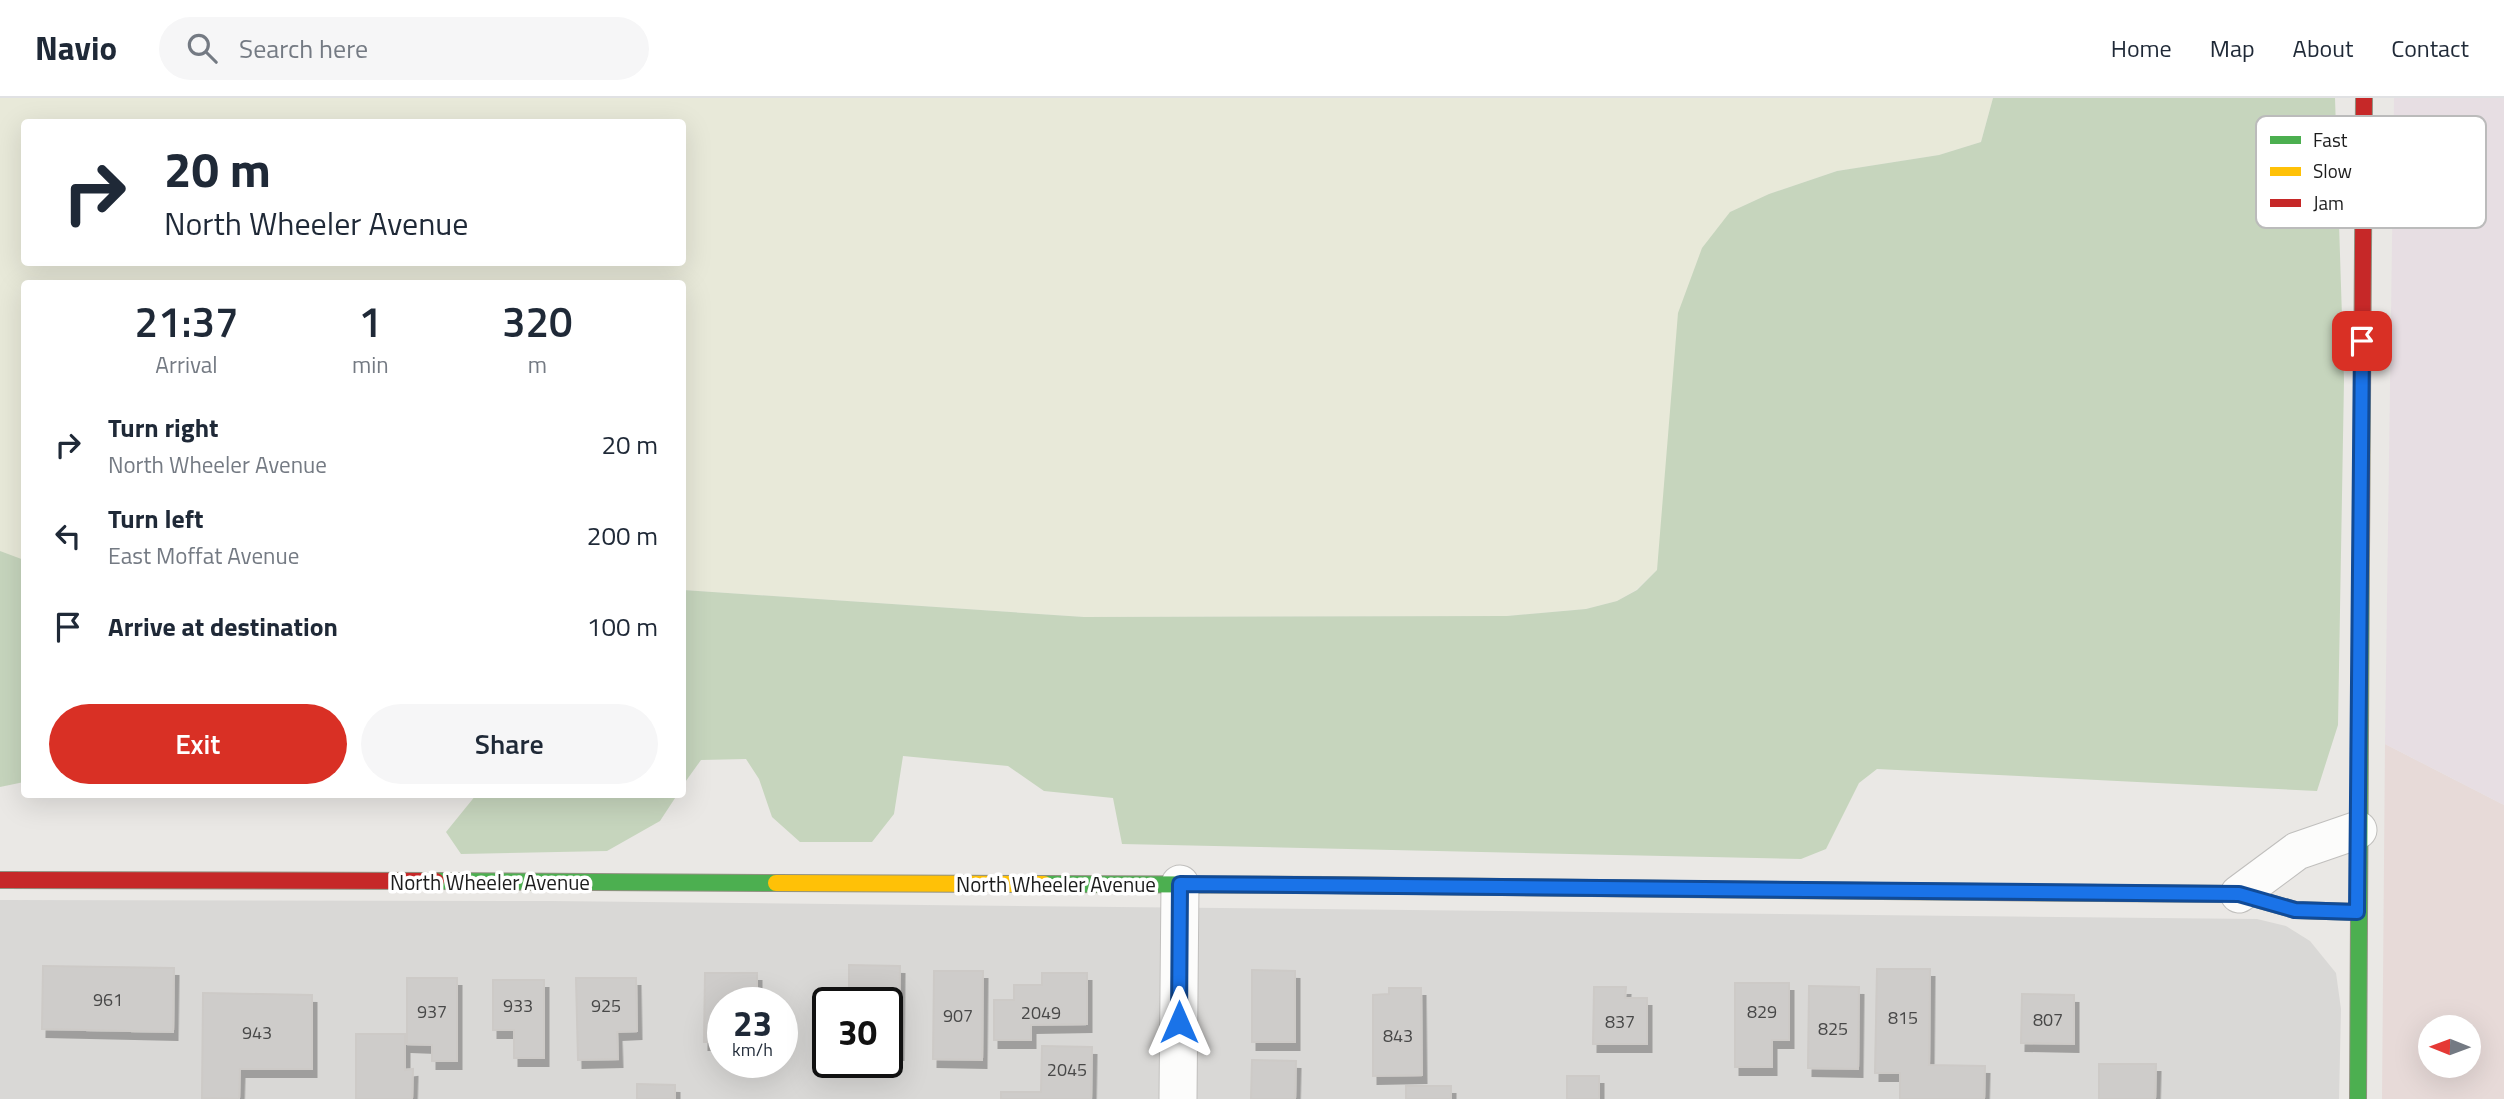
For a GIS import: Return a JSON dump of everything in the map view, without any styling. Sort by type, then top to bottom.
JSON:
[{"type":"street","points":[[2364,98],[2364,116]]},
{"type":"street","points":[[2358,1099],[2363,228]]},
{"type":"street","points":[[2239,894],[2297,851],[2358,830]]},
{"type":"street","name":"North Wheeler Avenue","points":[[0,880],[1180,884],[2239,894],[2295,910],[2357,912]]},
{"type":"street","points":[[1178,1099],[1180,884]]},
{"type":"shaded area","points":[[2394,98],[2504,98],[2504,805],[2385,744],[2392,228],[2486,228],[2486,116],[2394,116]]},
{"type":"shaded area","points":[[2385,744],[2504,805],[2504,1099],[2382,1099]]},
{"type":"shaded area","points":[[0,900],[551,901],[2257,919],[2286,926],[2310,941],[2336,973],[2341,1009],[2339,1099],[0,1099]]},
{"type":"green space","points":[[0,98],[1993,98],[1981,142],[1939,155],[1837,171],[1769,194],[1730,212],[1657,570],[1636,590],[1617,601],[1586,609],[1507,616],[1084,617],[686,590],[686,280],[21,280],[21,559],[0,551]]},
{"type":"green space","points":[[1993,98],[2335,98],[2336,116],[2256,116],[2256,228],[2339,228],[2344,380],[2338,725],[2317,791],[1877,769],[1859,783],[1826,849],[1801,859],[1122,844],[1113,798],[1044,791],[1008,766],[903,756],[894,814],[872,842],[800,842],[772,817],[759,779],[746,759],[701,760],[686,781],[686,590],[1084,617],[1507,616],[1586,609],[1617,601],[1637,590],[1657,570],[1678,313],[1702,248],[1730,212],[1769,194],[1837,171],[1939,155],[1981,142]]},
{"type":"green space","points":[[0,551],[21,559],[21,783],[0,787]]},
{"type":"green space","points":[[474,798],[675,798],[660,821],[607,851],[461,854],[446,832]]},
{"type":"building","points":[[849,965],[900,966],[900,987],[849,987]]},
{"type":"building","points":[[43,966],[174,968],[173,1032],[42,1029]]},
{"type":"building","points":[[1877,969],[1930,969],[1929,1065],[1985,1066],[1984,1099],[1900,1099],[1900,1073],[1875,1073]]},
{"type":"building","points":[[1252,970],[1295,971],[1295,1042],[1252,1042]]},
{"type":"building","points":[[934,971],[983,971],[982,1060],[933,1059]]},
{"type":"building","points":[[705,973],[757,973],[757,987],[707,987],[707,1042],[704,1042]]},
{"type":"building","points":[[1042,973],[1087,973],[1087,1024],[1031,1025],[1031,1040],[994,1040],[994,1000],[1014,1000],[1014,985],[1042,985]]},
{"type":"building","points":[[407,978],[457,978],[457,1061],[432,1061],[432,1045],[407,1044]]},
{"type":"building","points":[[576,978],[636,978],[637,1031],[617,1032],[618,1059],[578,1060]]},
{"type":"building","points":[[493,980],[544,980],[544,1058],[514,1058],[514,1030],[493,1030]]},
{"type":"building","points":[[1735,983],[1789,983],[1789,1040],[1772,1040],[1772,1067],[1735,1067]]},
{"type":"building","points":[[1809,986],[1859,987],[1858,1069],[1808,1068]]},
{"type":"building","points":[[1594,987],[1626,987],[1625,998],[1647,998],[1647,1044],[1593,1044]]},
{"type":"building","points":[[1389,988],[1421,988],[1422,1075],[1373,1076],[1373,995],[1389,994]]},
{"type":"building","points":[[203,993],[312,995],[312,1069],[240,1069],[239,1099],[202,1098]]},
{"type":"building","points":[[2022,994],[2074,995],[2074,1044],[2021,1043]]},
{"type":"building","points":[[356,1034],[405,1034],[405,1070],[413,1069],[412,1099],[356,1099]]},
{"type":"building","points":[[1042,1046],[1092,1047],[1091,1099],[1001,1099],[1001,1092],[1041,1092]]},
{"type":"building","points":[[1252,1060],[1296,1061],[1295,1099],[1251,1099]]},
{"type":"building","points":[[2099,1064],[2156,1064],[2155,1099],[2099,1099]]},
{"type":"building","points":[[1567,1076],[1599,1076],[1599,1099],[1567,1099]]},
{"type":"building","points":[[637,1084],[675,1085],[675,1099],[637,1099]]},
{"type":"building","points":[[1406,1086],[1451,1086],[1451,1099],[1406,1099]]},
{"type":"traffic: fast","points":[[2358,1099],[2361,553]]},
{"type":"traffic: fast","points":[[436,881],[776,883]]},
{"type":"traffic: fast","points":[[1044,884],[1328,885]]},
{"type":"traffic: fast","points":[[1679,889],[1984,892]]},
{"type":"traffic: slow","points":[[776,883],[1044,884]]},
{"type":"traffic: jam","points":[[2364,98],[2364,116]]},
{"type":"traffic: jam","points":[[2361,553],[2363,228]]},
{"type":"traffic: jam","points":[[0,880],[436,881]]},
{"type":"traffic: jam","points":[[1328,885],[1679,889]]},
{"type":"traffic: jam","points":[[1984,892],[2239,894],[2295,910],[2357,912]]},
{"type":"route","points":[[1179,1022],[1180,884],[2239,894],[2295,910],[2357,912],[2362,341]]}]
